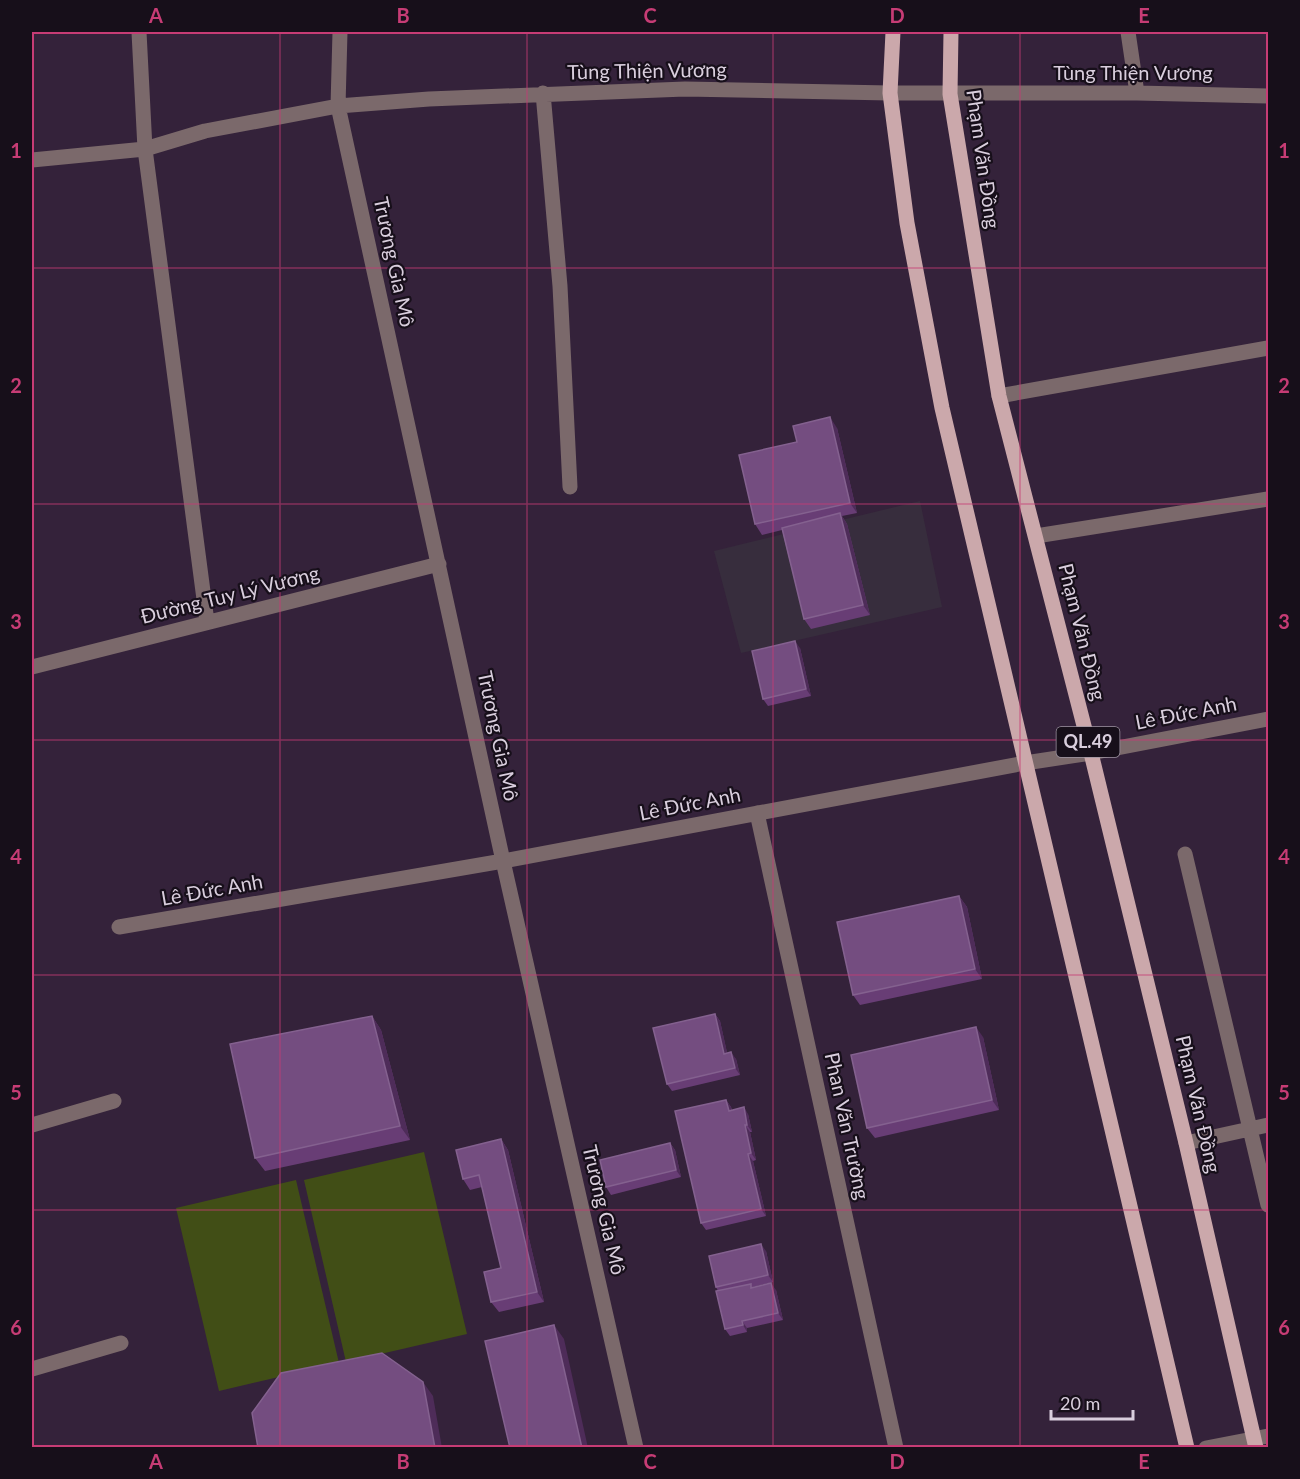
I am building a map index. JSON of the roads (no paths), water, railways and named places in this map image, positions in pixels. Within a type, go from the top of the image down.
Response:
[{"type":"main road","points":[[893,32],[890,93],[907,223],[942,408],[1187,1448]]},
{"type":"main road","name":"Phạm Văn Đồng","points":[[951,32],[950,94],[999,396],[1091,753],[1259,1440]]},
{"type":"street","points":[[139,32],[145,148],[207,622]]},
{"type":"street","name":"Trương Gia Mô","points":[[340,32],[338,106],[503,861],[636,1448]]},
{"type":"street","points":[[1128,32],[1137,93]]},
{"type":"street","name":"Tùng Thiện Vương","points":[[32,160],[145,148],[205,131],[338,106],[543,93],[686,89],[950,94],[1137,93],[1269,96]]},
{"type":"street","points":[[543,93],[560,286],[570,487]]},
{"type":"street","points":[[999,396],[1269,348]]},
{"type":"street","points":[[1036,536],[1269,499]]},
{"type":"street","name":"Đường Tuy Lý Vương","points":[[32,667],[439,564]]},
{"type":"street","name":"Lê Đức Anh","points":[[119,927],[503,861],[1269,719]]},
{"type":"street","name":"Phan Văn Trường","points":[[757,813],[896,1448]]},
{"type":"street","points":[[1185,854],[1269,1205]]},
{"type":"street","points":[[32,1125],[114,1101]]},
{"type":"street","points":[[1186,1143],[1269,1125]]},
{"type":"street","points":[[32,1369],[121,1343]]},
{"type":"street","points":[[1206,1448],[1259,1440]]}]
